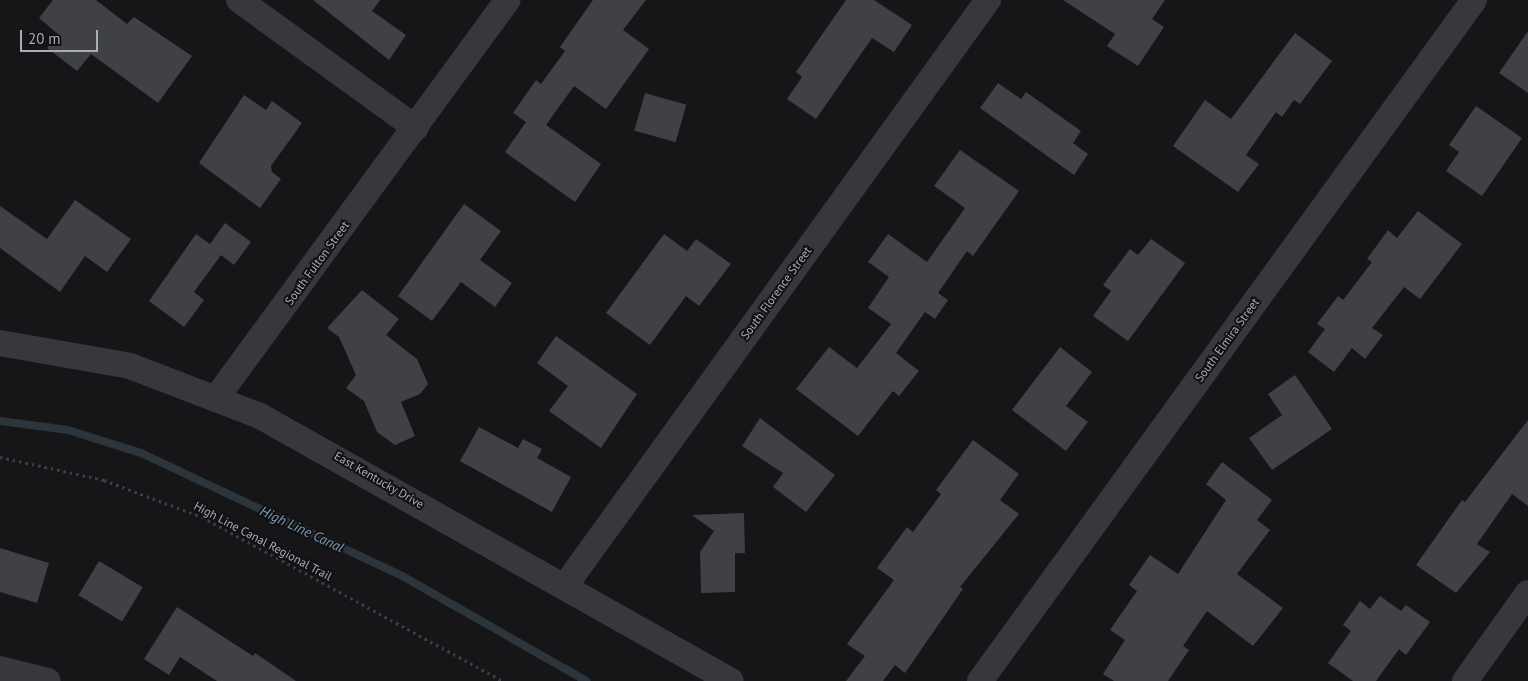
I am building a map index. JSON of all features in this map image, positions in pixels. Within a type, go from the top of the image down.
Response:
[{"type":"street","points":[[239,0],[416,128]]},
{"type":"street","name":"South Fulton Street","points":[[217,398],[508,0]]},
{"type":"street","name":"South Florence Street","points":[[565,586],[988,0]]},
{"type":"street","name":"South Elmira Street","points":[[980,681],[1474,0]]},
{"type":"street","name":"East Kentucky Drive","points":[[0,344],[130,366],[217,398],[311,442],[732,681]]},
{"type":"street","points":[[1465,681],[1528,593]]},
{"type":"street","points":[[0,669],[48,681]]},
{"type":"path","name":"High Line Canal Regional Trail","points":[[0,457],[104,480],[202,517],[502,681]]},
{"type":"building","points":[[53,0],[96,0],[127,24],[134,17],[192,56],[158,103],[91,54],[77,71],[47,48],[58,34],[39,18]]},
{"type":"building","points":[[313,0],[380,0],[372,11],[406,35],[389,60]]},
{"type":"building","points":[[593,0],[646,0],[623,30],[649,49],[606,109],[574,86],[546,125],[601,164],[575,202],[505,152],[526,122],[513,113],[536,80],[541,84],[565,51],[560,47]]},
{"type":"building","points":[[846,0],[874,0],[912,25],[894,52],[872,38],[816,119],[787,99],[802,77],[796,72]]},
{"type":"building","points":[[1063,0],[1165,0],[1152,19],[1164,27],[1138,66],[1107,46],[1115,34]]},
{"type":"building","points":[[1528,31],[1528,93],[1499,73]]},
{"type":"building","points":[[1295,33],[1332,61],[1300,104],[1294,100],[1282,117],[1276,112],[1246,155],[1259,164],[1238,192],[1173,146],[1205,100],[1231,119]]},
{"type":"building","points":[[998,83],[1021,99],[1026,92],[1081,131],[1073,143],[1088,154],[1074,175],[980,108]]},
{"type":"building","points":[[645,93],[686,105],[676,142],[634,130]]},
{"type":"building","points":[[244,95],[266,110],[272,101],[302,123],[271,166],[272,172],[281,179],[260,208],[199,163]]},
{"type":"building","points":[[1476,106],[1522,138],[1482,196],[1446,171],[1459,152],[1449,145]]},
{"type":"building","points":[[960,150],[1019,191],[973,256],[967,251],[938,293],[948,300],[935,319],[925,312],[896,353],[919,371],[899,396],[893,391],[858,436],[796,389],[829,347],[857,368],[891,324],[868,308],[889,277],[868,262],[888,234],[927,262],[965,208],[934,186]]},
{"type":"building","points":[[75,200],[131,239],[107,272],[85,256],[60,292],[0,248],[0,206],[47,239]]},
{"type":"building","points":[[464,204],[501,231],[480,260],[512,283],[495,307],[461,282],[432,321],[398,296]]},
{"type":"building","points":[[1418,211],[1462,244],[1420,299],[1404,287],[1372,328],[1383,335],[1365,359],[1352,348],[1334,372],[1308,352],[1325,329],[1317,324],[1338,296],[1343,300],[1372,262],[1367,259],[1388,230],[1397,238]]},
{"type":"building","points":[[225,223],[251,242],[234,265],[221,255],[194,292],[204,300],[184,327],[149,301],[196,234],[210,244]]},
{"type":"building","points":[[664,234],[687,251],[696,239],[731,264],[699,306],[686,296],[650,345],[606,313]]},
{"type":"building","points":[[1151,239],[1185,263],[1128,341],[1093,316],[1111,291],[1103,285],[1130,249],[1138,255]]},
{"type":"building","points":[[362,290],[399,319],[386,335],[417,359],[428,384],[420,394],[401,402],[415,436],[395,445],[377,432],[364,401],[346,388],[356,375],[339,337],[327,328]]},
{"type":"building","points":[[556,336],[637,394],[601,448],[549,411],[568,386],[537,363]]},
{"type":"building","points":[[1060,347],[1092,372],[1066,406],[1088,422],[1066,451],[1012,410]]},
{"type":"building","points":[[1295,375],[1332,429],[1272,470],[1249,438],[1282,415],[1268,394]]},
{"type":"building","points":[[760,418],[835,475],[806,512],[773,487],[783,473],[742,446]]},
{"type":"building","points":[[1528,420],[1528,506],[1512,494],[1477,544],[1490,552],[1456,593],[1416,565],[1462,500],[1465,502]]},
{"type":"building","points":[[479,427],[518,448],[523,439],[542,449],[537,458],[571,477],[552,512],[460,461]]},
{"type":"building","points":[[973,440],[1019,474],[1000,500],[1019,514],[960,587],[963,589],[905,673],[895,665],[883,681],[846,681],[865,656],[847,644],[894,580],[877,568],[907,527],[913,532],[941,494],[936,490]]},
{"type":"building","points":[[1222,462],[1272,500],[1257,520],[1270,530],[1237,574],[1283,608],[1253,646],[1207,611],[1183,646],[1189,650],[1168,681],[1114,681],[1103,674],[1125,640],[1110,630],[1137,591],[1129,585],[1150,555],[1178,574],[1226,500],[1206,484]]},
{"type":"building","points":[[744,513],[745,553],[735,553],[735,592],[701,593],[700,552],[714,531],[692,515]]},
{"type":"building","points":[[0,548],[49,563],[37,603],[0,592]]},
{"type":"building","points":[[99,561],[143,587],[122,622],[78,595]]},
{"type":"building","points":[[1380,596],[1401,611],[1406,605],[1430,622],[1406,655],[1399,649],[1376,681],[1353,681],[1328,663],[1351,631],[1343,625],[1360,601],[1370,609]]},
{"type":"building","points":[[177,607],[253,656],[255,653],[296,681],[217,681],[180,657],[169,675],[144,659]]},
{"type":"waterway","name":"High Line Canal","points":[[0,421],[68,430],[141,453],[404,577],[586,681]]}]
